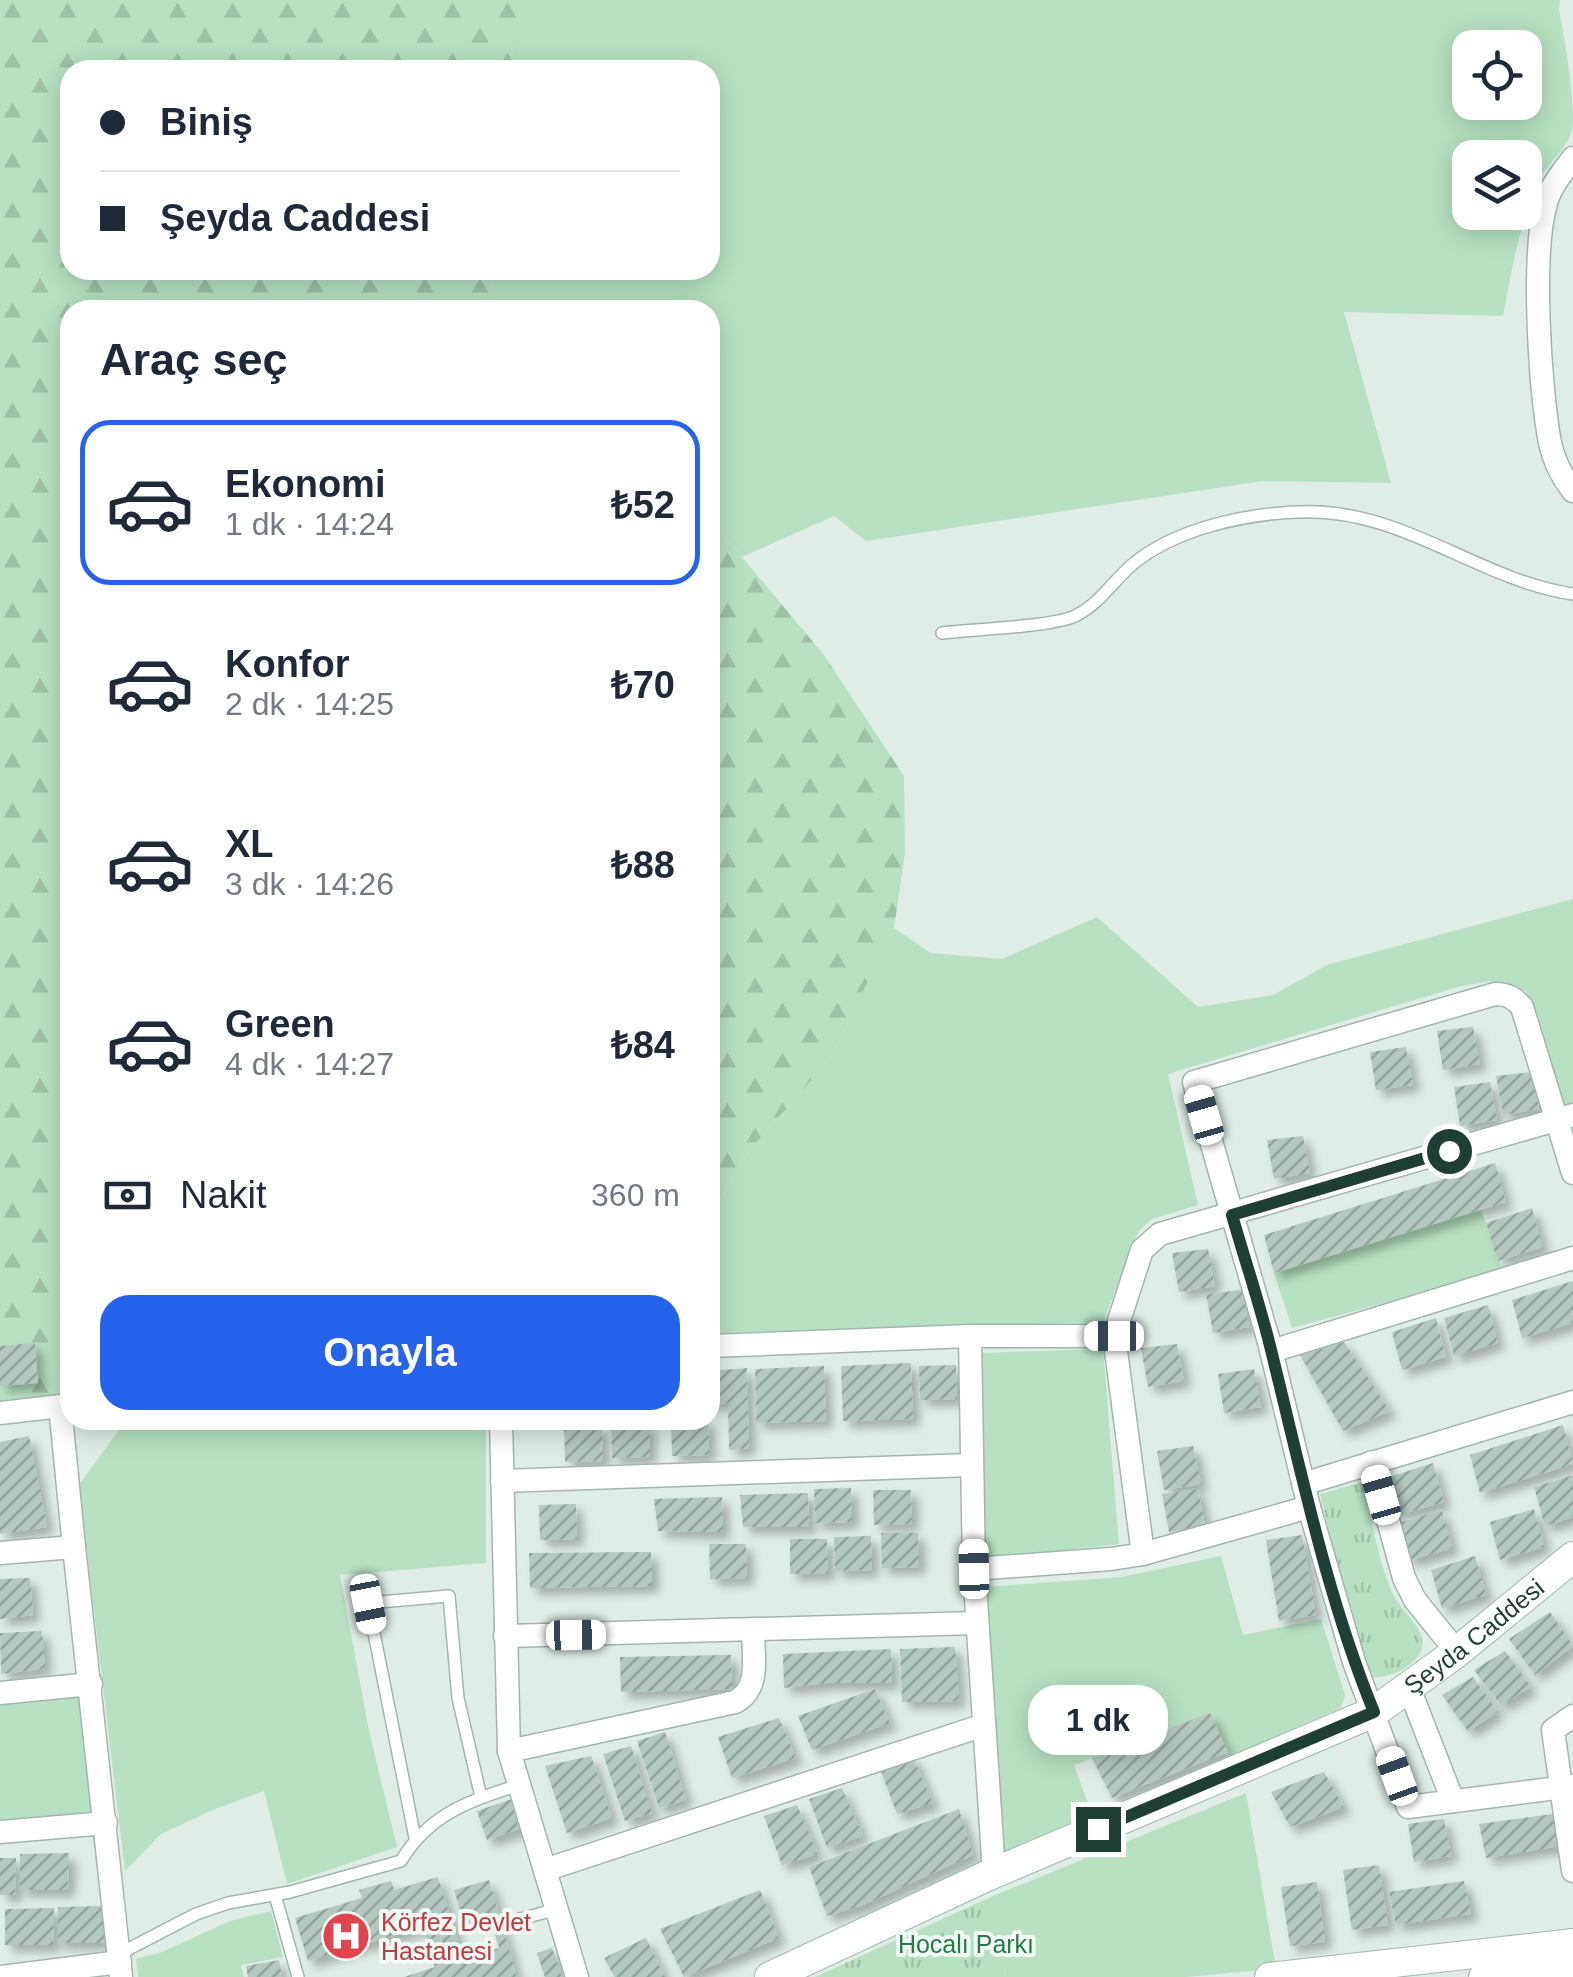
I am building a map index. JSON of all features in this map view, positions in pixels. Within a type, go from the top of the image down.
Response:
[{"type":"main road","name":"Şeyda Caddesi","points":[[770,1977],[994,1872],[1374,1712],[1410,1688],[1573,1557]]},
{"type":"street","points":[[1573,158],[1548,197],[1543,218],[1540,335],[1550,445],[1560,473],[1573,491]]},
{"type":"street","points":[[1567,1787],[1408,1807],[1354,1662],[1306,1496],[1272,1351],[1194,1082],[1503,994],[1522,1008],[1566,1117],[1573,1173]]},
{"type":"street","points":[[1143,1554],[1114,1336],[1142,1250],[1149,1241],[1160,1234],[1566,1117]]},
{"type":"street","points":[[1272,1351],[1573,1258]]},
{"type":"street","points":[[720,1346],[970,1336],[1114,1336]]},
{"type":"street","points":[[970,1336],[974,1569],[994,1872]]},
{"type":"street","points":[[974,1569],[1143,1554],[1306,1496],[1372,1462],[1573,1402]]},
{"type":"street","points":[[0,1412],[60,1406]]},
{"type":"street","points":[[0,1977],[120,1964],[74,1548],[67,1430]]},
{"type":"street","points":[[501,1430],[508,1751],[577,1977]]},
{"type":"street","points":[[1372,1462],[1404,1578],[1414,1600],[1456,1652]]},
{"type":"street","points":[[502,1481],[972,1466]]},
{"type":"street","points":[[0,1553],[74,1548]]},
{"type":"street","points":[[505,1636],[978,1623]]},
{"type":"street","points":[[508,1751],[735,1702],[751,1689],[752,1631]]},
{"type":"street","points":[[0,1692],[91,1684]]},
{"type":"street","points":[[1410,1688],[1453,1802]]},
{"type":"street","points":[[1573,1716],[1553,1730],[1567,1787],[1573,1871]]},
{"type":"street","points":[[545,1870],[984,1726]]},
{"type":"street","points":[[0,1832],[106,1823]]},
{"type":"street","points":[[1481,1969],[1573,1943]]},
{"type":"street","points":[[1269,1977],[1573,1967]]},
{"type":"lane","points":[[942,633],[1065,621],[1091,606],[1149,551],[1242,518],[1298,512],[1341,514],[1389,525],[1538,587],[1573,594]]},
{"type":"lane","points":[[414,1838],[368,1604],[448,1596],[458,1698],[481,1797]]},
{"type":"lane","points":[[120,1964],[196,1914],[400,1860],[414,1838],[430,1824],[481,1797],[519,1785]]},
{"type":"lane","points":[[275,1894],[298,1977]]},
{"type":"lane","points":[[513,1921],[557,1909]]},
{"type":"green space","points":[[0,0],[522,0],[511,60],[60,60],[60,280],[491,280],[496,300],[60,300],[60,1396],[0,1404]]},
{"type":"green space","points":[[522,0],[1560,0],[1573,124],[1568,141],[1542,175],[1542,140],[1452,140],[1452,230],[1522,230],[1503,316],[1344,312],[1391,483],[1263,481],[866,541],[834,516],[742,557],[720,531],[720,300],[496,300],[491,280],[720,280],[720,60],[511,60]]},
{"type":"green space","points":[[720,531],[824,655],[904,776],[905,853],[894,928],[830,1059],[749,1151],[720,1200]]},
{"type":"green space","points":[[1573,899],[1573,1109],[1565,1112],[1526,991],[1492,981],[1461,986],[1168,1074],[1198,1205],[1152,1219],[1138,1232],[1103,1322],[720,1333],[720,1200],[749,1151],[830,1059],[894,928],[931,953],[1002,959],[1097,917],[1198,1007],[1273,995],[1327,965]]},
{"type":"green space","points":[[1481,1209],[1502,1271],[1292,1328],[1274,1273]]},
{"type":"green space","points":[[1103,1349],[1119,1544],[985,1559],[981,1353]]},
{"type":"green space","points":[[119,1430],[486,1430],[486,1563],[340,1575],[369,1731],[397,1847],[287,1884],[264,1791],[161,1834],[125,1871],[79,1485]]},
{"type":"green space","points":[[1363,1482],[1386,1575],[1422,1641],[1419,1654],[1408,1666],[1379,1677],[1372,1677],[1362,1664],[1320,1494]]},
{"type":"green space","points":[[1221,1556],[1243,1635],[1321,1619],[1345,1695],[1341,1708],[1230,1757],[1209,1714],[1074,1765],[1093,1817],[1001,1857],[985,1587],[1122,1577]]},
{"type":"green space","points":[[91,1684],[106,1823],[0,1832],[0,1693]]},
{"type":"green space","points":[[1246,1793],[1276,1969],[1186,1977],[1006,1977],[993,1896]]},
{"type":"green space","name":"Hocalı Parkı","points":[[993,1896],[1006,1977],[815,1977]]},
{"type":"green space","points":[[271,1911],[283,1957],[241,1965],[244,1977],[138,1977],[136,1959],[162,1952],[230,1921]]},
{"type":"building","points":[[1473,1027],[1480,1064],[1443,1070],[1437,1031]]},
{"type":"building","points":[[1406,1047],[1413,1085],[1376,1090],[1370,1052]]},
{"type":"building","points":[[1532,1072],[1539,1109],[1503,1115],[1496,1076]]},
{"type":"building","points":[[1490,1082],[1497,1120],[1460,1126],[1454,1087]]},
{"type":"building","points":[[1303,1136],[1310,1173],[1274,1179],[1267,1140]]},
{"type":"building","points":[[1495,1163],[1506,1202],[1274,1273],[1264,1235]]},
{"type":"building","points":[[1532,1208],[1543,1247],[1498,1261],[1486,1223]]},
{"type":"building","points":[[1208,1249],[1215,1286],[1179,1292],[1172,1253]]},
{"type":"building","points":[[1573,1281],[1573,1323],[1522,1338],[1512,1300]]},
{"type":"building","points":[[1242,1290],[1249,1327],[1213,1333],[1206,1294]]},
{"type":"building","points":[[1488,1305],[1498,1343],[1454,1356],[1444,1318]]},
{"type":"building","points":[[1436,1318],[1446,1357],[1402,1370],[1392,1332]]},
{"type":"building","points":[[1344,1342],[1390,1411],[1343,1431],[1300,1355]]},
{"type":"building","points":[[35,1343],[38,1383],[0,1386],[0,1346]]},
{"type":"building","points":[[1177,1344],[1184,1381],[1148,1387],[1141,1348]]},
{"type":"building","points":[[911,1363],[913,1419],[843,1421],[841,1366]]},
{"type":"building","points":[[956,1365],[957,1399],[920,1400],[919,1366]]},
{"type":"building","points":[[824,1366],[826,1421],[756,1423],[755,1369]]},
{"type":"building","points":[[747,1368],[749,1448],[729,1450],[728,1403],[720,1404],[720,1370]]},
{"type":"building","points":[[1254,1369],[1261,1407],[1224,1413],[1218,1374]]},
{"type":"building","points":[[1563,1425],[1573,1464],[1480,1493],[1470,1455]]},
{"type":"building","points":[[564,1430],[602,1430],[603,1461],[565,1462]]},
{"type":"building","points":[[611,1430],[649,1430],[650,1457],[612,1458]]},
{"type":"building","points":[[671,1430],[708,1430],[709,1455],[672,1456]]},
{"type":"building","points":[[29,1436],[47,1527],[0,1534],[0,1442]]},
{"type":"building","points":[[1193,1446],[1201,1484],[1164,1490],[1157,1451]]},
{"type":"building","points":[[1433,1463],[1444,1502],[1399,1515],[1389,1477]]},
{"type":"building","points":[[1573,1475],[1573,1517],[1545,1526],[1534,1487]]},
{"type":"building","points":[[851,1488],[852,1522],[815,1523],[814,1489]]},
{"type":"building","points":[[1198,1489],[1205,1526],[1169,1532],[1162,1494]]},
{"type":"building","points":[[873,1490],[911,1490],[912,1524],[874,1525]]},
{"type":"building","points":[[808,1493],[809,1527],[743,1527],[740,1495]]},
{"type":"building","points":[[722,1497],[723,1532],[658,1531],[654,1499]]},
{"type":"building","points":[[576,1504],[577,1539],[540,1540],[539,1505]]},
{"type":"building","points":[[1534,1509],[1544,1547],[1500,1560],[1490,1522]]},
{"type":"building","points":[[1442,1510],[1452,1548],[1408,1561],[1398,1523]]},
{"type":"building","points":[[881,1533],[918,1533],[919,1567],[882,1568]]},
{"type":"building","points":[[1302,1535],[1316,1615],[1279,1621],[1266,1540]]},
{"type":"building","points":[[871,1536],[872,1570],[835,1571],[834,1537]]},
{"type":"building","points":[[790,1539],[827,1539],[828,1573],[790,1574]]},
{"type":"building","points":[[709,1544],[746,1544],[747,1578],[710,1579]]},
{"type":"building","points":[[651,1552],[652,1586],[530,1588],[529,1553]]},
{"type":"building","points":[[1475,1556],[1486,1595],[1442,1608],[1431,1570]]},
{"type":"building","points":[[30,1578],[33,1615],[0,1619],[0,1579]]},
{"type":"building","points":[[1550,1612],[1573,1646],[1535,1675],[1509,1639]]},
{"type":"building","points":[[42,1631],[45,1669],[1,1674],[0,1633]]},
{"type":"building","points":[[955,1647],[959,1701],[902,1702],[900,1649]]},
{"type":"building","points":[[891,1649],[892,1683],[827,1683],[784,1688],[783,1654]]},
{"type":"building","points":[[1505,1651],[1531,1687],[1501,1705],[1474,1670]]},
{"type":"building","points":[[731,1655],[732,1689],[621,1692],[620,1657]]},
{"type":"building","points":[[1473,1677],[1498,1712],[1468,1731],[1442,1695]]},
{"type":"building","points":[[875,1689],[890,1723],[812,1750],[798,1716]]},
{"type":"building","points":[[1210,1713],[1228,1752],[1112,1798],[1092,1758]]},
{"type":"building","points":[[779,1718],[796,1758],[732,1778],[718,1737]]},
{"type":"building","points":[[665,1732],[686,1800],[659,1808],[637,1741]]},
{"type":"building","points":[[631,1746],[652,1813],[625,1821],[603,1754]]},
{"type":"building","points":[[912,1755],[933,1803],[897,1814],[879,1766]]},
{"type":"building","points":[[591,1756],[612,1818],[567,1833],[545,1766]]},
{"type":"building","points":[[1324,1772],[1344,1807],[1290,1827],[1271,1792]]},
{"type":"building","points":[[842,1788],[863,1836],[827,1848],[809,1799]]},
{"type":"building","points":[[512,1799],[522,1828],[487,1840],[477,1811]]},
{"type":"building","points":[[797,1805],[818,1854],[782,1865],[764,1816]]},
{"type":"building","points":[[959,1809],[973,1855],[863,1905],[827,1916],[809,1867]]},
{"type":"building","points":[[1553,1814],[1561,1846],[1486,1858],[1479,1824]]},
{"type":"building","points":[[1444,1819],[1451,1856],[1414,1862],[1408,1824]]},
{"type":"building","points":[[69,1853],[68,1890],[20,1890],[20,1854]]},
{"type":"building","points":[[0,1858],[16,1858],[15,1895],[0,1895]]},
{"type":"building","points":[[1379,1865],[1388,1925],[1352,1930],[1343,1870]]},
{"type":"building","name":"Körfez Devlet Hastanesi","points":[[438,1877],[463,1959],[499,1948],[489,1913],[463,1921],[454,1890],[489,1880],[517,1977],[404,1977],[435,1967],[423,1927],[308,1961],[295,1918],[362,1898],[359,1890],[391,1881],[394,1890]]},
{"type":"building","points":[[1464,1881],[1471,1914],[1396,1925],[1389,1892]]},
{"type":"building","points":[[1317,1882],[1325,1942],[1290,1946],[1281,1887]]},
{"type":"building","points":[[760,1890],[779,1938],[684,1977],[660,1929]]},
{"type":"building","points":[[107,1906],[106,1943],[58,1943],[58,1907]]},
{"type":"building","points":[[54,1908],[53,1945],[5,1945],[5,1909]]},
{"type":"building","points":[[646,1938],[665,1977],[615,1977],[604,1958]]},
{"type":"building","points":[[552,1948],[562,1977],[545,1977],[537,1953]]},
{"type":"building","points":[[279,1960],[282,1977],[248,1977],[246,1966]]},
{"type":"place","name":"Körfez Devlet Hastanesi","points":[[346,1936]]},
{"type":"route","points":[[1098,1829],[1374,1712],[1354,1662],[1309,1507],[1272,1351],[1232,1215],[1449,1151]]}]
